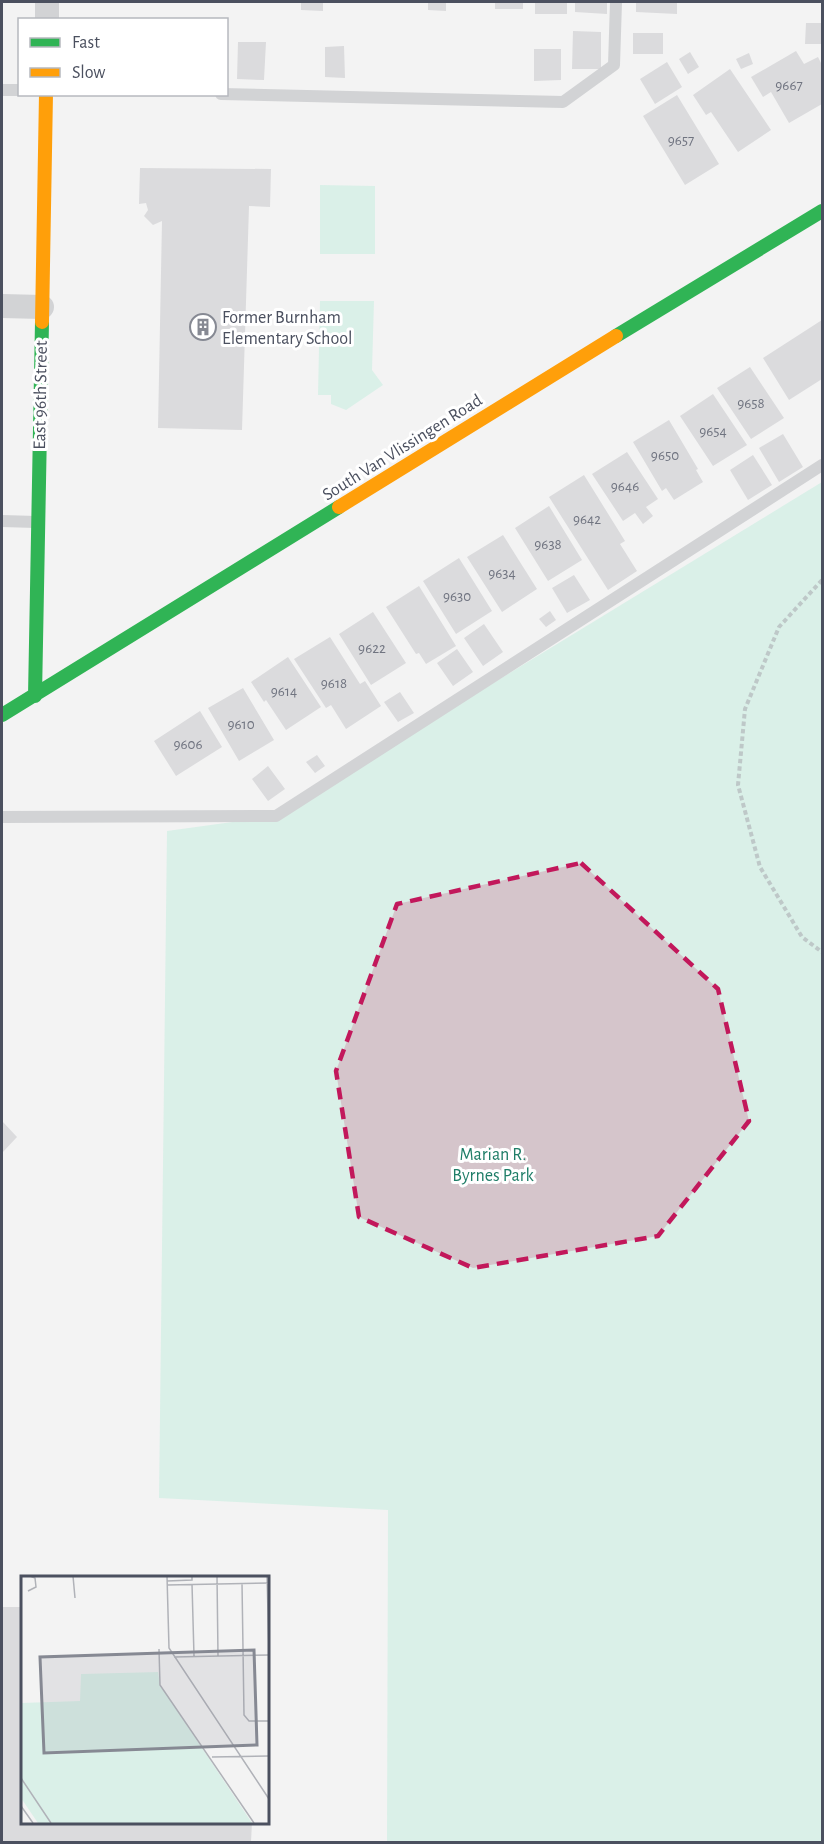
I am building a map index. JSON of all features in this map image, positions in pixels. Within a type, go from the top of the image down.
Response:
[{"type":"street","points":[[47,2],[47,18]]},
{"type":"street","name":"East 96th Street","points":[[35,696],[46,96]]},
{"type":"street","name":"South Van Vlissingen Road","points":[[2,715],[822,211]]},
{"type":"street","points":[[2,306],[42,307]]},
{"type":"lane","points":[[228,94],[563,102],[614,65],[616,2]]},
{"type":"lane","points":[[2,90],[18,90]]},
{"type":"lane","points":[[2,818],[276,816],[822,465]]},
{"type":"lane","points":[[2,521],[38,522]]},
{"type":"path","points":[[822,580],[779,627],[745,709],[738,785],[760,867],[802,937],[822,952]]},
{"type":"highlighted area","points":[[581,863],[718,989],[749,1121],[658,1236],[473,1268],[359,1217],[336,1071],[397,904]]},
{"type":"green space","points":[[320,185],[375,186],[375,254],[320,254]]},
{"type":"green space","points":[[320,301],[374,301],[372,370],[383,385],[346,410],[331,404],[331,395],[318,395]]},
{"type":"green space","name":"Marian R. Byrnes Park","points":[[822,482],[822,1842],[387,1842],[388,1510],[159,1498],[167,831],[276,816]]},
{"type":"building","points":[[301,2],[323,2],[323,11],[301,10]]},
{"type":"building","points":[[428,2],[446,2],[446,11],[428,10]]},
{"type":"building","points":[[495,2],[523,2],[523,9],[495,9]]},
{"type":"building","points":[[535,2],[567,2],[567,14],[535,14]]},
{"type":"building","points":[[575,2],[607,2],[607,14],[575,12]]},
{"type":"building","points":[[636,2],[677,2],[677,14],[636,12]]},
{"type":"building","points":[[806,23],[822,23],[822,44],[805,44]]},
{"type":"building","points":[[573,31],[601,32],[601,69],[572,69]]},
{"type":"building","points":[[633,33],[663,33],[663,54],[633,54]]},
{"type":"building","points":[[238,42],[266,42],[264,80],[237,79]]},
{"type":"building","points":[[344,46],[345,78],[325,77],[325,47]]},
{"type":"building","points":[[534,49],[561,49],[561,80],[534,81]]},
{"type":"building","points":[[796,51],[804,64],[818,57],[822,65],[822,104],[789,123],[771,92],[763,97],[751,77]]},
{"type":"building","points":[[690,52],[699,67],[688,74],[679,59]]},
{"type":"building","points":[[749,53],[753,64],[741,69],[736,59]]},
{"type":"building","points":[[667,62],[682,87],[655,104],[640,79]]},
{"type":"building","points":[[730,69],[771,130],[738,152],[711,112],[706,115],[693,95]]},
{"type":"building","points":[[677,95],[719,164],[685,185],[643,116]]},
{"type":"building","name":"Former Burnham Elementary School","points":[[140,168],[271,169],[270,207],[249,206],[242,430],[158,428],[162,221],[153,225],[144,216],[148,210],[146,203],[139,204]]},
{"type":"building","points":[[822,320],[822,379],[789,400],[763,358]]},
{"type":"building","points":[[750,367],[784,418],[751,439],[717,388]]},
{"type":"building","points":[[713,394],[747,445],[713,466],[680,416]]},
{"type":"building","points":[[669,420],[698,469],[696,470],[703,482],[674,500],[666,488],[662,491],[633,442]]},
{"type":"building","points":[[783,434],[803,467],[779,482],[759,448]]},
{"type":"building","points":[[627,452],[658,499],[646,507],[653,516],[643,524],[635,513],[623,521],[592,474]]},
{"type":"building","points":[[753,455],[772,485],[748,500],[730,470]]},
{"type":"building","points":[[584,475],[625,541],[620,544],[637,571],[608,590],[549,497]]},
{"type":"building","points":[[549,506],[582,560],[548,581],[515,528]]},
{"type":"building","points":[[503,535],[537,589],[502,612],[467,557]]},
{"type":"building","points":[[459,558],[492,611],[456,634],[423,581]]},
{"type":"building","points":[[574,575],[590,600],[567,613],[552,588]]},
{"type":"building","points":[[419,586],[456,646],[426,664],[419,653],[416,654],[386,607]]},
{"type":"building","points":[[550,611],[556,620],[546,627],[539,619]]},
{"type":"building","points":[[373,612],[406,663],[371,685],[339,634]]},
{"type":"building","points":[[484,624],[503,652],[483,666],[464,638]]},
{"type":"building","points":[[330,637],[360,684],[365,681],[381,706],[346,729],[331,705],[326,708],[294,659]]},
{"type":"building","points":[[457,649],[473,672],[453,686],[437,663]]},
{"type":"building","points":[[288,657],[321,707],[286,730],[251,682]]},
{"type":"building","points":[[243,688],[274,740],[239,761],[208,708]]},
{"type":"building","points":[[400,692],[414,713],[398,722],[384,702]]},
{"type":"building","points":[[200,711],[222,747],[176,776],[154,741]]},
{"type":"building","points":[[317,755],[325,766],[315,773],[306,762]]},
{"type":"building","points":[[268,766],[285,789],[268,801],[252,779]]},
{"type":"building","points":[[2,1121],[17,1137],[2,1153]]},
{"type":"building","points":[[2,1607],[21,1607],[21,1823],[252,1823],[251,1842],[2,1842]]},
{"type":"traffic: fast","points":[[616,336],[822,211]]},
{"type":"traffic: fast","points":[[35,696],[42,322]]},
{"type":"traffic: fast","points":[[2,715],[339,507]]},
{"type":"traffic: slow","points":[[42,322],[46,96]]},
{"type":"traffic: slow","points":[[339,507],[616,336]]},
{"type":"place","name":"Former Burnham Elementary School","points":[[203,327]]}]
